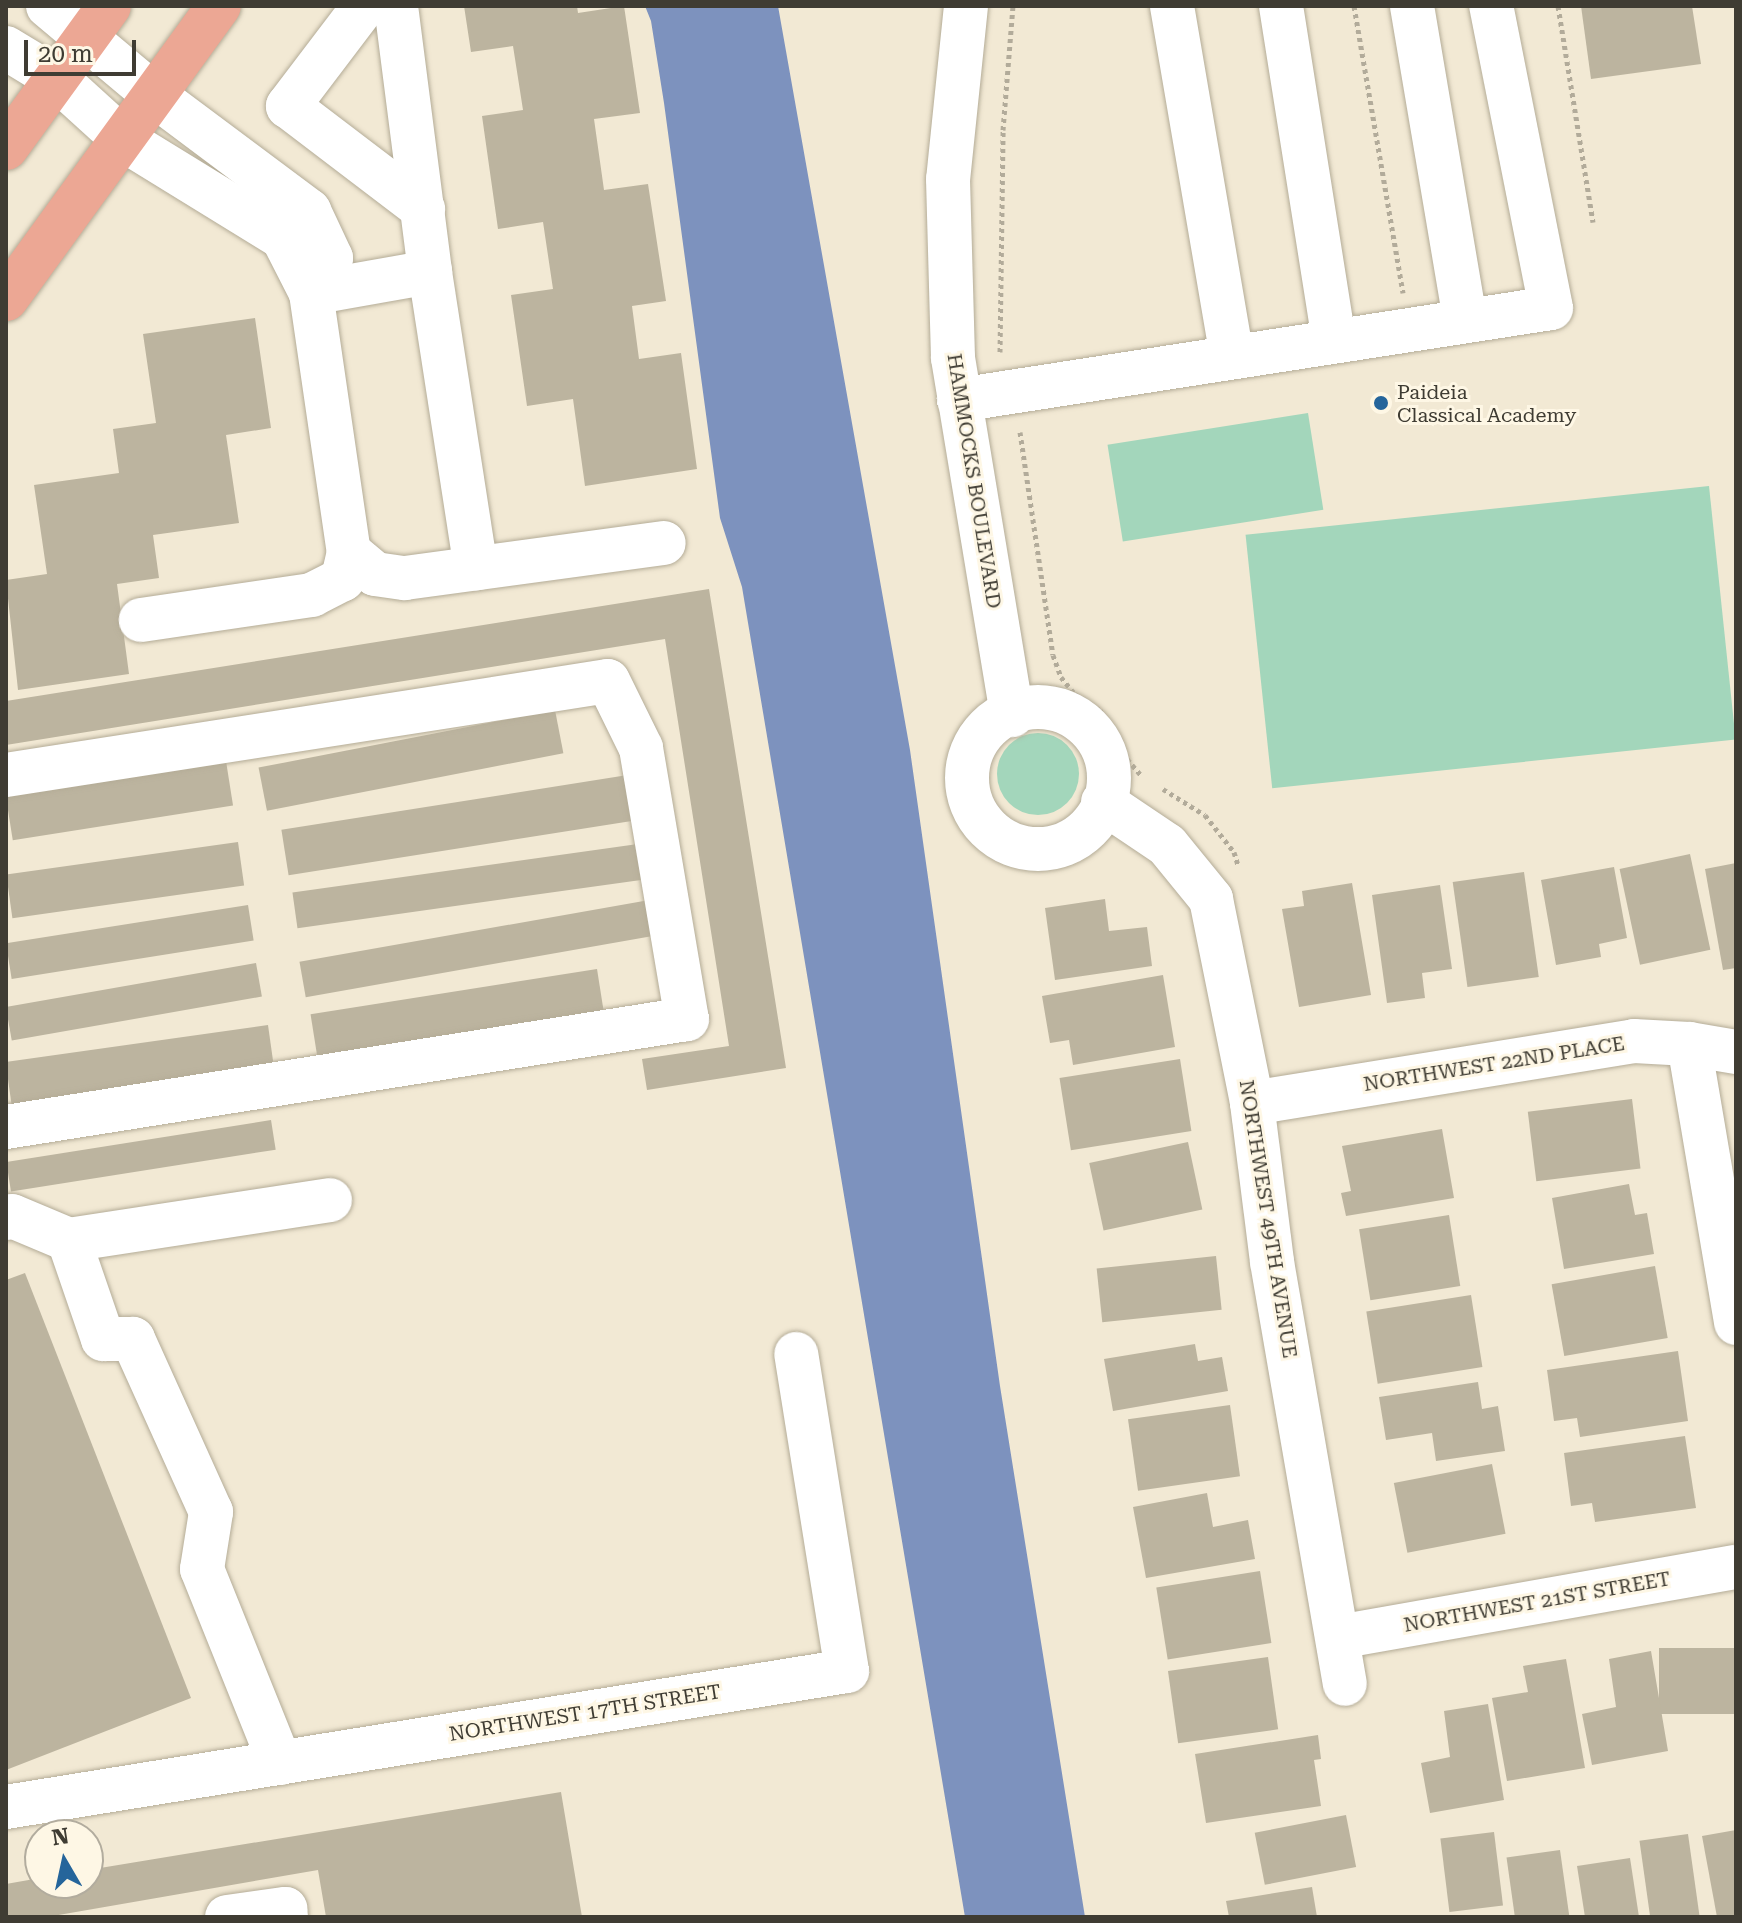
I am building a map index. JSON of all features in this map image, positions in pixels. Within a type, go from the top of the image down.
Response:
[{"type":"main road","points":[[6,299],[219,6]]},
{"type":"main road","points":[[6,148],[97,22]]},
{"type":"street","points":[[48,6],[97,22],[154,95],[309,211],[331,258],[311,293]]},
{"type":"street","points":[[364,6],[288,106],[423,209]]},
{"type":"street","points":[[396,6],[430,272],[476,568]]},
{"type":"street","name":"HAMMOCKS BOULEVARD","points":[[966,6],[948,179],[953,358],[1012,715]]},
{"type":"street","points":[[1172,6],[1232,357]]},
{"type":"street","points":[[1281,6],[1334,341]]},
{"type":"street","points":[[1412,6],[1465,320]]},
{"type":"street","points":[[959,400],[1551,308],[1491,6]]},
{"type":"street","points":[[6,48],[57,79],[124,140],[283,238],[311,293],[349,552],[343,579],[312,595],[141,620]]},
{"type":"street","points":[[311,293],[430,272]]},
{"type":"street","points":[[349,552],[375,574],[405,578],[664,543]]},
{"type":"street","points":[[6,775],[608,681],[641,748],[687,1019],[6,1127]]},
{"type":"street","points":[[1029,707],[1055,709],[1075,717],[1093,732],[1105,750],[1110,772],[1109,794],[1103,802],[1084,833],[1063,846],[1039,850],[1014,846],[993,834],[976,816],[968,793],[967,768],[974,745],[990,725],[1029,707]]},
{"type":"street","name":"NORTHWEST 49TH AVENUE","points":[[1103,802],[1167,845],[1211,899],[1252,1103],[1272,1262],[1345,1684]]},
{"type":"street","name":"NORTHWEST 22ND PLACE","points":[[1252,1103],[1634,1041],[1689,1044],[1736,1052]]},
{"type":"street","points":[[1689,1044],[1736,1323]]},
{"type":"street","points":[[6,1218],[12,1216],[69,1240],[330,1200]]},
{"type":"street","points":[[69,1240],[103,1339],[133,1339],[211,1512],[202,1569],[280,1763]]},
{"type":"street","name":"NORTHWEST 17TH STREET","points":[[6,1807],[847,1671],[796,1354]]},
{"type":"street","name":"NORTHWEST 21ST STREET","points":[[1338,1637],[1736,1567]]},
{"type":"street","points":[[227,1917],[285,1909],[286,1917]]},
{"type":"path","points":[[1013,6],[1003,130],[999,347],[1007,393],[1021,434],[1053,655],[1061,677],[1075,694],[1100,710],[1138,773],[1205,815],[1234,852],[1243,877]]},
{"type":"path","points":[[1354,6],[1409,329]]},
{"type":"path","points":[[1558,6],[1593,222]]},
{"type":"green space","points":[[1308,413],[1323,510],[1123,542],[1107,445]]},
{"type":"green space","points":[[1709,486],[1736,740],[1272,788],[1246,535]]},
{"type":"green space","points":[[1030,733],[1046,733],[1061,740],[1072,751],[1079,774],[1076,790],[1067,803],[1046,815],[1030,815],[1015,808],[1004,797],[997,782],[997,766],[1004,751],[1015,740]]},
{"type":"water","points":[[645,6],[778,6],[910,750],[1000,1386],[1085,1917],[965,1917],[742,587],[720,518],[664,103],[651,21]]},
{"type":"building","points":[[464,6],[577,6],[578,13],[624,6],[640,113],[594,119],[604,190],[648,184],[666,301],[632,306],[639,359],[681,353],[697,469],[585,486],[573,399],[527,406],[511,295],[553,289],[543,222],[498,229],[482,116],[523,110],[513,46],[471,52]]},
{"type":"building","points":[[1581,6],[1692,6],[1701,64],[1591,79]]},
{"type":"building","points":[[255,318],[271,428],[226,435],[239,523],[153,535],[159,578],[117,584],[129,674],[18,690],[6,580],[47,574],[34,485],[119,473],[113,429],[156,423],[143,334]]},
{"type":"building","points":[[709,589],[786,1068],[647,1090],[642,1059],[729,1046],[665,639],[6,745],[6,701]]},
{"type":"building","points":[[555,710],[563,753],[267,811],[259,768]]},
{"type":"building","points":[[226,761],[233,805],[13,840],[6,796]]},
{"type":"building","points":[[634,774],[641,819],[289,875],[281,830]]},
{"type":"building","points":[[238,842],[244,886],[12,918],[6,875]]},
{"type":"building","points":[[645,843],[650,879],[297,928],[292,893]]},
{"type":"building","points":[[1690,854],[1710,950],[1640,965],[1620,869]]},
{"type":"building","points":[[1736,863],[1736,968],[1723,970],[1705,869]]},
{"type":"building","points":[[1614,867],[1627,938],[1599,944],[1601,957],[1556,965],[1541,880]]},
{"type":"building","points":[[1524,872],[1539,977],[1467,987],[1453,882]]},
{"type":"building","points":[[1352,883],[1371,995],[1299,1007],[1282,909],[1304,906],[1302,891]]},
{"type":"building","points":[[1440,885],[1452,969],[1422,973],[1425,998],[1387,1003],[1372,895]]},
{"type":"building","points":[[655,899],[661,934],[306,997],[299,962]]},
{"type":"building","points":[[1105,899],[1109,931],[1147,927],[1152,966],[1055,980],[1045,908]]},
{"type":"building","points":[[248,905],[254,941],[12,979],[6,943]]},
{"type":"building","points":[[256,963],[262,996],[12,1041],[6,1007]]},
{"type":"building","points":[[597,969],[604,1013],[318,1059],[311,1014]]},
{"type":"building","points":[[1163,975],[1175,1047],[1073,1065],[1069,1040],[1050,1043],[1042,996]]},
{"type":"building","points":[[268,1025],[274,1069],[12,1105],[6,1062]]},
{"type":"building","points":[[1180,1059],[1191,1131],[1071,1150],[1060,1078]]},
{"type":"building","points":[[1632,1099],[1641,1168],[1536,1181],[1528,1112]]},
{"type":"building","points":[[271,1120],[276,1150],[11,1192],[6,1162]]},
{"type":"building","points":[[1442,1129],[1454,1198],[1346,1216],[1341,1193],[1351,1191],[1342,1146]]},
{"type":"building","points":[[1188,1142],[1202,1209],[1104,1230],[1089,1163]]},
{"type":"building","points":[[1629,1184],[1635,1215],[1647,1213],[1654,1254],[1564,1269],[1552,1198]]},
{"type":"building","points":[[1449,1215],[1460,1286],[1370,1300],[1359,1229]]},
{"type":"building","points":[[1216,1256],[1222,1310],[1102,1322],[1097,1269]]},
{"type":"building","points":[[1655,1266],[1668,1338],[1564,1356],[1552,1284]]},
{"type":"building","points":[[25,1273],[191,1698],[6,1770],[6,1280]]},
{"type":"building","points":[[1471,1295],[1482,1367],[1378,1384],[1366,1312]]},
{"type":"building","points":[[1195,1344],[1198,1361],[1222,1357],[1228,1391],[1113,1411],[1104,1359]]},
{"type":"building","points":[[1678,1351],[1688,1421],[1580,1437],[1577,1418],[1554,1421],[1547,1370]]},
{"type":"building","points":[[1478,1382],[1482,1409],[1498,1406],[1505,1451],[1436,1461],[1432,1433],[1386,1440],[1379,1397]]},
{"type":"building","points":[[1230,1405],[1240,1476],[1138,1491],[1128,1419]]},
{"type":"building","points":[[1685,1436],[1696,1508],[1595,1522],[1592,1503],[1571,1506],[1564,1453]]},
{"type":"building","points":[[1492,1464],[1506,1534],[1407,1553],[1394,1483]]},
{"type":"building","points":[[1207,1493],[1213,1527],[1248,1520],[1255,1559],[1146,1578],[1133,1507]]},
{"type":"building","points":[[1260,1571],[1271,1643],[1168,1660],[1156,1587]]},
{"type":"building","points":[[1659,1648],[1736,1648],[1736,1714],[1659,1714]]},
{"type":"building","points":[[1651,1651],[1668,1751],[1592,1765],[1582,1714],[1616,1707],[1609,1659]]},
{"type":"building","points":[[1268,1657],[1278,1729],[1178,1743],[1168,1671]]},
{"type":"building","points":[[1566,1659],[1585,1768],[1507,1781],[1492,1698],[1528,1692],[1523,1666]]},
{"type":"building","points":[[1488,1704],[1504,1800],[1430,1813],[1421,1763],[1450,1757],[1444,1711]]},
{"type":"building","points":[[1318,1735],[1321,1759],[1314,1760],[1321,1806],[1206,1823],[1195,1754]]},
{"type":"building","points":[[561,1792],[582,1917],[326,1917],[318,1870],[47,1917],[6,1917],[6,1884],[24,1881],[24,1899],[104,1899],[104,1867]]},
{"type":"building","points":[[1346,1815],[1356,1867],[1265,1885],[1255,1833]]},
{"type":"building","points":[[1736,1830],[1736,1917],[1717,1917],[1702,1836]]},
{"type":"building","points":[[1494,1832],[1503,1905],[1449,1912],[1440,1839]]},
{"type":"building","points":[[1688,1834],[1700,1917],[1650,1917],[1639,1841]]},
{"type":"building","points":[[1560,1850],[1569,1917],[1515,1917],[1507,1858]]},
{"type":"building","points":[[1630,1858],[1639,1917],[1585,1917],[1577,1866]]},
{"type":"building","points":[[1312,1887],[1317,1917],[1229,1917],[1226,1901]]},
{"type":"place","name":"Paideia Classical Academy","points":[[1381,403]]}]
